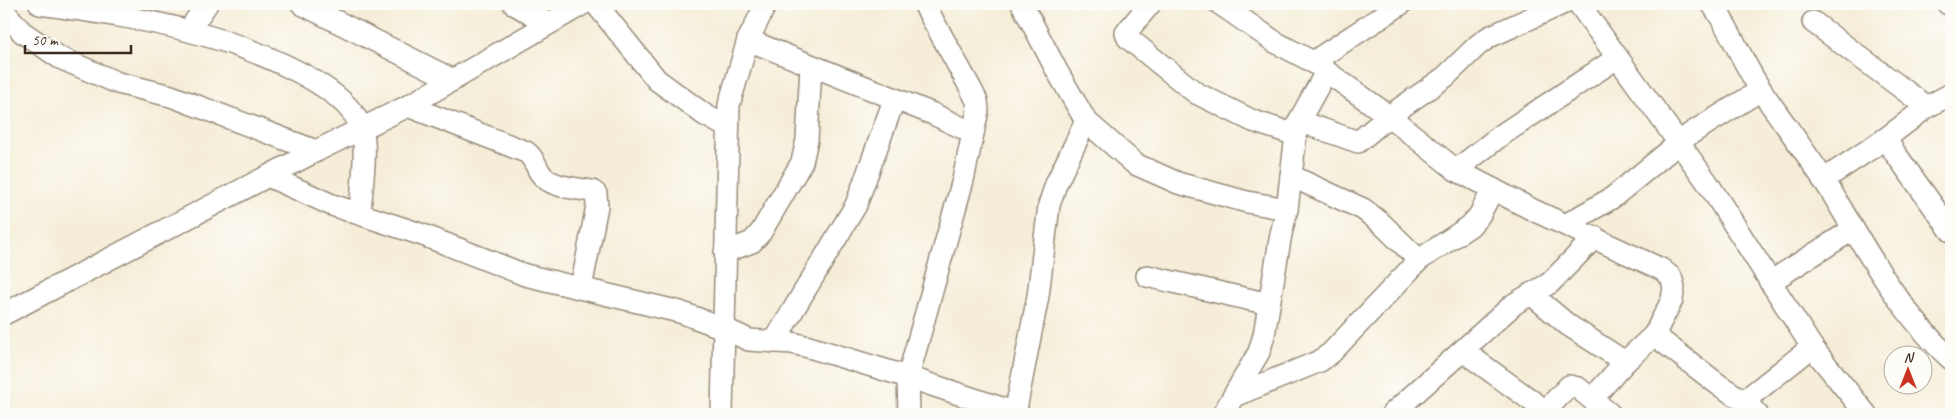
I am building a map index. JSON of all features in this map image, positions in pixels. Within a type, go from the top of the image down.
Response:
[{"type":"street","points":[[40,4],[189,30],[257,53],[334,92],[348,108],[362,130],[364,152],[360,213]]},
{"type":"street","points":[[189,30],[207,4]]},
{"type":"street","points":[[302,4],[453,80]]},
{"type":"street","points":[[514,4],[547,23]]},
{"type":"street","points":[[4,314],[316,151],[408,106],[547,23],[583,4]]},
{"type":"street","points":[[596,4],[657,80],[705,115],[727,127]]},
{"type":"street","points":[[722,414],[727,127],[729,105],[748,40],[766,4]]},
{"type":"street","points":[[909,414],[908,377],[963,180],[977,120],[977,101],[924,4]]},
{"type":"street","points":[[1022,4],[1086,121],[1135,164],[1178,183],[1246,202],[1287,209]]},
{"type":"street","points":[[1150,4],[1129,29],[1126,34],[1128,38],[1196,92],[1253,121],[1297,128],[1358,142],[1389,116],[1446,77],[1467,55],[1489,37],[1578,5],[1712,190],[1812,347],[1866,414]]},
{"type":"street","points":[[1220,4],[1248,10],[1287,49],[1319,67],[1389,116],[1456,170],[1533,210],[1567,224],[1661,269],[1671,277],[1674,287],[1672,300],[1654,335],[1625,362],[1604,410],[1578,388],[1569,386],[1549,407],[1543,409],[1535,406],[1463,350]]},
{"type":"street","points":[[1223,414],[1259,352],[1264,335],[1287,209],[1297,128],[1319,67],[1401,4]]},
{"type":"street","points":[[1712,4],[1761,90],[1823,180],[1852,230],[1896,294],[1924,330],[1951,359]]},
{"type":"street","points":[[4,11],[22,32],[60,58],[118,83],[171,96],[316,151]]},
{"type":"street","points":[[1813,22],[1927,107]]},
{"type":"street","points":[[748,40],[933,114],[973,133]]},
{"type":"street","points":[[1456,170],[1500,136],[1617,58]]},
{"type":"street","points":[[725,252],[752,242],[762,232],[802,162],[807,140],[811,66]]},
{"type":"street","points":[[1567,224],[1612,198],[1678,143],[1761,90]]},
{"type":"street","points":[[1823,180],[1885,139],[1927,107],[1951,94]]},
{"type":"street","points":[[774,342],[856,205],[894,100]]},
{"type":"street","points":[[705,115],[729,105]]},
{"type":"street","points":[[408,106],[526,152],[532,155],[539,171],[547,180],[592,191],[596,194],[597,206],[581,288]]},
{"type":"street","points":[[268,176],[305,195],[423,235],[498,266],[544,281],[680,312],[749,340],[809,347],[908,377],[1017,414],[1038,296],[1049,205],[1056,184],[1086,121]]},
{"type":"street","points":[[1885,139],[1951,231]]},
{"type":"street","points":[[1291,176],[1362,209],[1381,223],[1419,260]]},
{"type":"street","points":[[1234,396],[1320,361],[1331,353],[1419,260],[1470,226],[1480,216],[1493,189]]},
{"type":"street","points":[[1770,282],[1852,230]]},
{"type":"street","points":[[1392,414],[1514,304],[1550,283],[1595,237]]},
{"type":"street","points":[[1147,276],[1269,304]]},
{"type":"street","points":[[1531,294],[1568,325],[1625,362]]},
{"type":"street","points":[[1654,335],[1750,408],[1812,347]]}]
